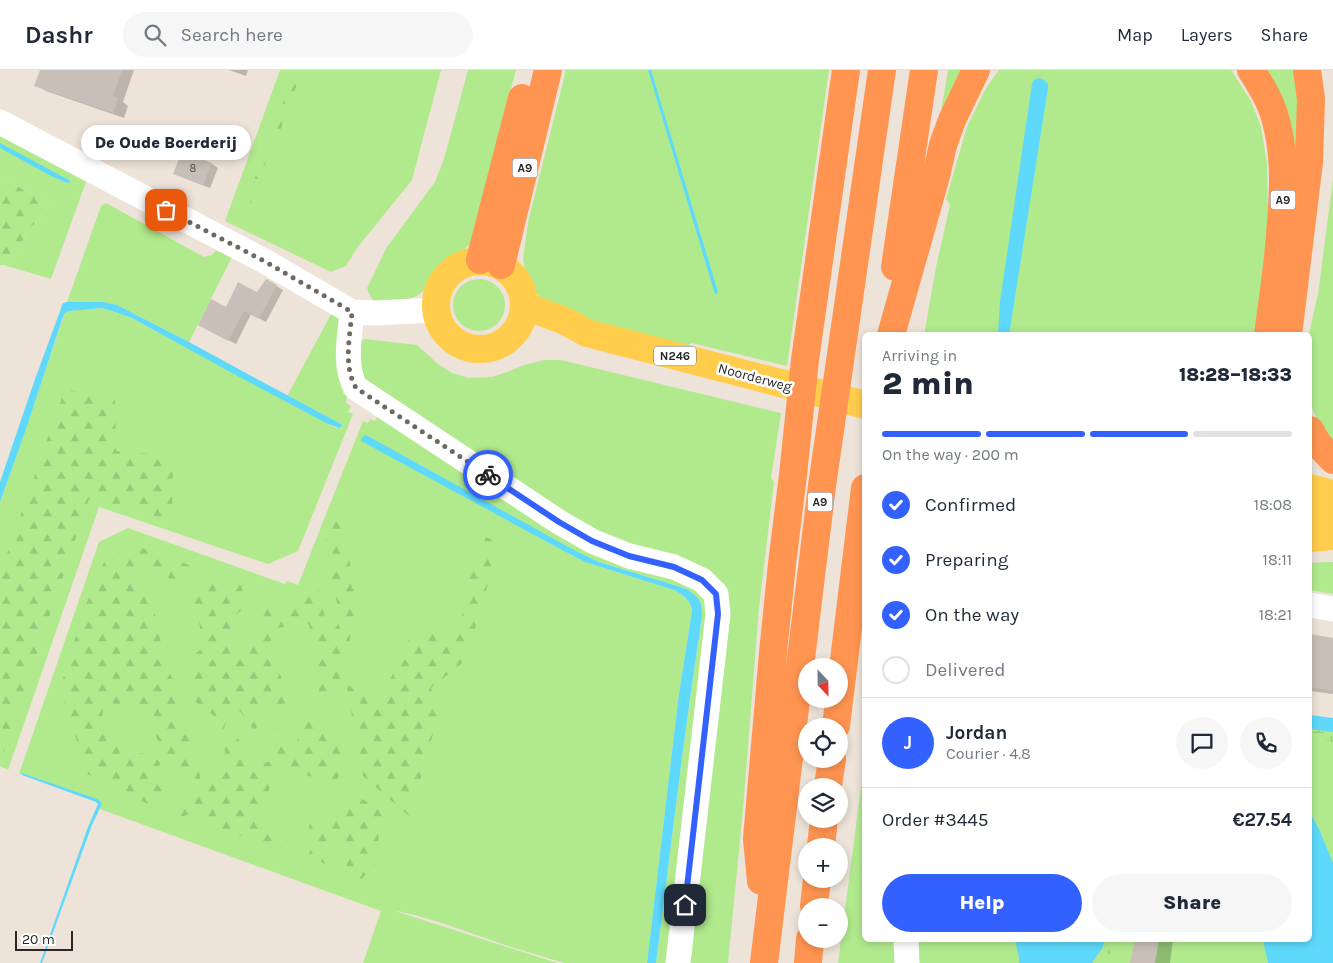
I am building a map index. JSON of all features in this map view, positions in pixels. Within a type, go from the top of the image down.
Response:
[{"type":"highway","name":"A9","points":[[491,263],[530,70]]},
{"type":"highway","name":"A9","points":[[491,263],[548,70]]},
{"type":"highway","name":"A9","points":[[766,935],[757,839],[774,643],[806,360],[846,70]]},
{"type":"highway","name":"A9","points":[[764,963],[822,486],[882,70]]},
{"type":"highway","points":[[885,332],[924,70]]},
{"type":"highway","points":[[892,332],[943,145],[952,120],[976,70]]},
{"type":"highway","name":"A9","points":[[1251,70],[1265,92],[1274,114],[1283,166],[1284,190],[1279,253],[1268,332]]},
{"type":"highway","name":"A9","points":[[1291,327],[1309,162],[1311,99],[1307,70]]},
{"type":"highway","points":[[1312,434],[1318,444],[1333,460]]},
{"type":"highway","points":[[837,718],[862,513]]},
{"type":"highway","points":[[808,963],[809,948]]},
{"type":"main road","points":[[465,263],[491,263],[514,276],[522,290],[521,318],[507,340],[493,347],[478,349],[463,346],[450,338],[440,325],[436,310],[436,295],[442,281],[452,270],[465,263]]},
{"type":"main road","name":"Noorderweg","points":[[521,318],[563,335],[587,333],[862,404]]},
{"type":"main road","points":[[1312,489],[1333,494]]},
{"type":"main road","points":[[1312,517],[1333,520]]},
{"type":"main road","points":[[1312,538],[1333,536]]},
{"type":"street","points":[[0,122],[266,262],[352,312],[375,314],[436,310]]},
{"type":"street","points":[[352,312],[349,368],[350,379],[356,388],[559,522],[592,541],[629,556],[674,567],[702,580],[716,594],[718,614],[678,963]]},
{"type":"street","points":[[1312,606],[1333,609]]},
{"type":"street","points":[[906,942],[907,963]]},
{"type":"green space","points":[[280,70],[441,70],[412,180],[357,248],[346,266],[331,272],[225,221]]},
{"type":"green space","points":[[294,70],[302,70],[278,137],[272,134]]},
{"type":"green space","points":[[468,70],[516,70],[471,243],[465,249],[446,260],[437,270],[426,288],[417,296],[400,300],[376,301],[372,298],[367,288],[387,247],[435,182],[444,159]]},
{"type":"green space","points":[[566,70],[829,70],[787,366],[692,343],[685,347],[575,316],[545,302],[535,292],[526,275],[523,260],[528,222]]},
{"type":"green space","points":[[948,70],[968,70],[938,129]]},
{"type":"green space","points":[[999,70],[1231,70],[1251,101],[1261,127],[1267,163],[1268,216],[1257,332],[925,332],[936,267],[950,205],[946,199],[967,127],[986,88]]},
{"type":"green space","points":[[1264,70],[1300,70],[1297,213]]},
{"type":"green space","points":[[0,132],[87,179],[51,279],[4,265],[20,245],[30,228],[50,204],[0,177]]},
{"type":"green space","points":[[263,157],[267,159],[248,210],[243,208]]},
{"type":"green space","points":[[0,177],[50,204],[30,228],[20,245],[4,265],[0,265]]},
{"type":"green space","points":[[1333,179],[1333,446],[1312,407],[1312,332],[1310,332],[1310,329],[1318,294]]},
{"type":"green space","points":[[106,203],[204,257],[212,255],[217,249],[232,257],[189,342],[117,305],[104,302],[67,302],[101,206]]},
{"type":"green space","points":[[474,279],[484,279],[498,286],[505,300],[505,310],[498,324],[484,331],[474,331],[464,327],[457,320],[453,310],[453,300],[457,290],[464,283]]},
{"type":"green space","points":[[335,307],[339,311],[345,382],[343,394],[347,396],[346,403],[351,406],[348,412],[353,414],[298,551],[268,564],[99,507],[8,770],[0,766],[0,502],[65,313],[102,308],[132,318],[336,428],[341,424],[287,396]]},
{"type":"green space","points":[[365,339],[417,345],[438,364],[452,373],[469,378],[492,377],[544,360],[561,360],[781,413],[771,478],[774,482],[759,608],[743,809],[728,963],[685,963],[729,606],[616,540],[567,517],[364,378],[359,366],[360,341]]},
{"type":"green space","points":[[65,389],[115,399],[116,451],[151,454],[173,459],[172,521],[89,499],[4,752],[0,751],[0,574]]},
{"type":"green space","points":[[377,417],[529,506],[697,583],[716,612],[671,963],[656,963],[683,747],[702,617],[699,600],[687,589],[599,562],[454,485],[419,464],[362,441],[585,562],[674,590],[690,603],[692,610],[678,701],[647,963],[564,963],[445,924],[392,910],[557,963],[363,963],[381,911],[100,809],[102,804],[100,801],[22,773],[19,774],[99,542],[128,528],[285,584],[287,581],[298,585],[363,421],[368,423],[370,419],[375,421]]},
{"type":"green space","points":[[339,510],[357,599],[343,678],[322,710],[309,624],[275,628],[317,581],[329,637],[341,620],[329,568],[320,553]]},
{"type":"green space","points":[[486,537],[500,543],[466,660],[431,688],[438,716],[410,817],[363,776],[346,683],[372,703],[389,682],[412,632],[433,632],[458,636],[469,578]]},
{"type":"green space","points":[[134,545],[192,566],[179,591],[162,569],[123,576],[151,595],[166,667],[181,693],[176,720],[188,723],[201,781],[210,780],[226,757],[224,746],[216,740],[237,737],[244,748],[234,758],[260,764],[271,761],[274,766],[276,725],[294,755],[303,717],[349,750],[336,783],[274,767],[275,773],[259,818],[269,832],[284,832],[281,848],[202,824],[198,811],[181,817],[178,802],[194,800],[193,794],[168,763],[145,712],[104,701],[101,730],[132,752],[153,755],[161,764],[149,773],[153,783],[166,788],[154,807],[87,774],[60,688],[85,607],[104,562]]},
{"type":"green space","points":[[1333,562],[1333,594],[1312,590],[1312,563]]},
{"type":"green space","points":[[210,575],[242,586],[245,607],[231,620],[239,653],[258,633],[261,587],[274,608],[268,629],[292,718],[260,698],[256,733],[233,702],[223,731],[216,730],[218,719],[188,696],[191,657],[204,647],[192,588]]},
{"type":"green space","points":[[1312,726],[1333,729],[1333,963],[838,963],[840,948],[848,948],[847,898],[862,780],[862,942],[1312,942]]},
{"type":"green space","points":[[1312,729],[1333,732],[1333,742],[1312,738]]},
{"type":"green space","points":[[350,792],[383,811],[374,866],[356,885],[331,832],[323,847],[325,864],[308,855],[315,841],[309,827],[314,806],[319,825],[336,812]]},
{"type":"green space","points":[[1110,942],[1117,942],[1112,963],[1104,963]]},
{"type":"water","points":[[648,70],[651,70],[718,292],[716,294],[714,291]]},
{"type":"water","points":[[1038,78],[1043,79],[1048,84],[1048,88],[1009,332],[998,332],[1000,301],[1034,80]]},
{"type":"water","points":[[0,143],[69,180],[70,183],[51,176],[0,148]]},
{"type":"water","points":[[104,302],[117,305],[189,342],[342,426],[339,428],[326,423],[132,318],[102,308],[69,311],[65,313],[62,320],[0,502],[0,482],[63,303]]},
{"type":"water","points":[[366,435],[574,550],[599,562],[687,589],[699,600],[702,617],[683,747],[656,963],[647,963],[678,701],[692,610],[690,603],[674,590],[585,562],[361,441],[362,437]]},
{"type":"water","points":[[1312,715],[1333,718],[1333,732],[1312,729]]},
{"type":"water","points":[[22,773],[97,799],[102,804],[92,825],[42,963],[40,963],[88,827],[98,804],[22,775]]},
{"type":"water","points":[[1312,817],[1333,863],[1333,963],[1268,963],[1263,942],[1312,942]]},
{"type":"water","points":[[1015,942],[1104,942],[1103,947],[1092,963],[1019,963]]},
{"type":"building","points":[[40,70],[122,70],[113,96],[118,98],[113,113],[34,86]]},
{"type":"building","points":[[182,151],[212,163],[203,185],[173,174]]},
{"type":"building","points":[[266,279],[277,285],[259,319],[244,311],[228,341],[198,325],[211,299],[226,307],[238,282],[257,292]]},
{"type":"building","points":[[1312,634],[1333,638],[1333,691],[1312,687]]},
{"type":"building","points":[[1135,942],[1159,942],[1155,963],[1130,963]]},
{"type":"way so far","points":[[166,210],[266,262],[352,312],[349,368],[350,379],[356,388],[488,475]]},
{"type":"place","name":"De Oude Boerderij","points":[[166,210]]},
{"type":"route","points":[[488,475],[559,522],[592,541],[629,556],[674,567],[702,580],[716,594],[718,614],[685,905]]}]
